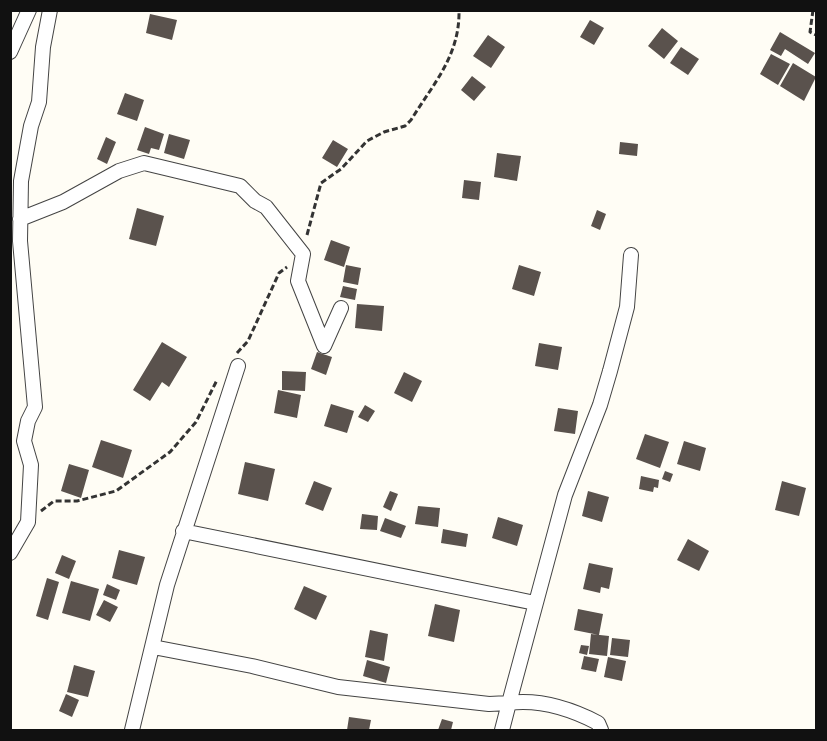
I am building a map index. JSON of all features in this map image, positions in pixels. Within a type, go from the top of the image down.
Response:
[{"type":"street","points":[[10,52],[29,10]]},
{"type":"street","points":[[13,548],[28,522],[31,465],[24,441],[28,421],[35,407],[26,332],[20,219],[21,181],[31,126],[39,102],[43,47],[50,10]]},
{"type":"street","points":[[20,219],[63,202],[119,171],[144,163],[240,186],[255,201],[266,207],[303,254],[298,281],[324,346],[340,308]]},
{"type":"street","points":[[502,730],[565,495],[600,405],[610,371],[627,307],[631,255]]},
{"type":"street","points":[[132,730],[166,585],[236,362]]},
{"type":"street","points":[[10,524],[13,548]]},
{"type":"street","points":[[183,531],[535,603]]},
{"type":"street","points":[[153,647],[252,666],[338,687],[489,704],[526,701],[565,709],[598,723],[601,730]]},
{"type":"path","points":[[236,362],[279,273],[303,254],[321,183],[341,169],[367,141],[384,132],[405,126],[411,120],[452,54],[460,28],[459,10]]},
{"type":"path","points":[[813,10],[810,32],[816,35]]},
{"type":"path","points":[[28,522],[54,501],[77,501],[116,491],[170,452],[196,422],[220,375]]},
{"type":"building","points":[[150,14],[177,20],[172,40],[146,33]]},
{"type":"building","points":[[590,20],[604,28],[594,45],[580,37]]},
{"type":"building","points":[[662,28],[678,41],[664,59],[648,46]]},
{"type":"building","points":[[780,32],[815,53],[808,64],[785,49],[781,56],[770,50]]},
{"type":"building","points":[[488,35],[505,47],[491,68],[473,56]]},
{"type":"building","points":[[681,47],[699,59],[688,75],[670,63]]},
{"type":"building","points":[[771,54],[790,64],[778,85],[760,74]]},
{"type":"building","points":[[793,63],[816,77],[804,101],[780,86]]},
{"type":"building","points":[[472,76],[486,87],[474,101],[461,90]]},
{"type":"building","points":[[125,93],[144,100],[137,121],[117,114]]},
{"type":"building","points":[[145,127],[164,134],[159,150],[151,148],[149,154],[137,150]]},
{"type":"building","points":[[169,134],[190,140],[184,159],[164,153]]},
{"type":"building","points":[[106,137],[116,142],[107,164],[97,159]]},
{"type":"building","points":[[333,140],[348,149],[337,167],[322,158]]},
{"type":"building","points":[[620,142],[638,144],[637,156],[619,154]]},
{"type":"building","points":[[497,153],[521,156],[517,181],[494,177]]},
{"type":"building","points":[[464,180],[481,182],[479,200],[462,198]]},
{"type":"building","points":[[137,208],[164,216],[156,246],[129,239]]},
{"type":"building","points":[[597,210],[606,214],[600,230],[591,226]]},
{"type":"building","points":[[331,240],[350,247],[344,267],[324,260]]},
{"type":"building","points":[[346,265],[361,268],[358,285],[343,282]]},
{"type":"building","points":[[519,265],[541,272],[534,296],[512,289]]},
{"type":"building","points":[[343,286],[357,289],[355,300],[340,297]]},
{"type":"building","points":[[357,304],[384,306],[382,331],[355,328]]},
{"type":"building","points":[[162,342],[187,357],[169,387],[162,382],[150,401],[133,390]]},
{"type":"building","points":[[539,343],[562,347],[558,370],[535,366]]},
{"type":"building","points":[[317,352],[332,357],[326,375],[311,369]]},
{"type":"building","points":[[282,371],[306,372],[305,391],[282,390]]},
{"type":"building","points":[[404,372],[422,381],[412,402],[394,393]]},
{"type":"building","points":[[278,390],[301,395],[297,418],[274,413]]},
{"type":"building","points":[[331,404],[354,411],[347,433],[324,426]]},
{"type":"building","points":[[365,405],[375,411],[368,422],[358,417]]},
{"type":"building","points":[[558,408],[578,411],[575,434],[554,431]]},
{"type":"building","points":[[645,434],[669,442],[660,468],[636,459]]},
{"type":"building","points":[[101,440],[132,450],[123,478],[92,467]]},
{"type":"building","points":[[684,441],[706,448],[700,471],[677,464]]},
{"type":"building","points":[[245,462],[275,469],[268,501],[238,494]]},
{"type":"building","points":[[69,464],[89,470],[81,498],[61,491]]},
{"type":"building","points":[[665,471],[673,474],[670,482],[662,479]]},
{"type":"building","points":[[641,476],[659,480],[658,488],[654,487],[653,492],[639,489]]},
{"type":"building","points":[[314,481],[332,488],[323,511],[305,504]]},
{"type":"building","points":[[782,481],[806,488],[799,516],[775,510]]},
{"type":"building","points":[[390,491],[398,494],[391,511],[383,507]]},
{"type":"building","points":[[588,491],[609,497],[602,522],[582,516]]},
{"type":"building","points":[[418,506],[440,508],[438,527],[415,524]]},
{"type":"building","points":[[362,514],[378,516],[377,530],[360,529]]},
{"type":"building","points":[[498,517],[523,525],[517,546],[492,538]]},
{"type":"building","points":[[385,518],[406,526],[401,538],[380,531]]},
{"type":"building","points":[[443,529],[468,534],[466,547],[441,543]]},
{"type":"building","points":[[688,539],[709,551],[699,571],[677,560]]},
{"type":"building","points":[[119,550],[145,557],[137,585],[112,578]]},
{"type":"building","points":[[62,555],[76,561],[69,579],[55,573]]},
{"type":"building","points":[[589,563],[613,568],[609,589],[601,587],[600,593],[583,589]]},
{"type":"building","points":[[47,578],[59,582],[48,620],[36,616]]},
{"type":"building","points":[[71,581],[99,589],[90,621],[62,613]]},
{"type":"building","points":[[107,584],[120,590],[116,600],[103,595]]},
{"type":"building","points":[[304,586],[327,596],[316,620],[294,609]]},
{"type":"building","points":[[104,600],[118,607],[110,622],[96,615]]},
{"type":"building","points":[[435,604],[460,610],[454,642],[428,636]]},
{"type":"building","points":[[578,609],[603,614],[599,635],[574,630]]},
{"type":"building","points":[[370,630],[388,634],[384,661],[365,657]]},
{"type":"building","points":[[591,634],[609,636],[607,656],[589,654]]},
{"type":"building","points":[[612,638],[630,640],[628,657],[610,655]]},
{"type":"building","points":[[581,645],[589,646],[587,655],[579,653]]},
{"type":"building","points":[[584,656],[599,659],[596,672],[581,669]]},
{"type":"building","points":[[608,657],[626,661],[622,681],[604,677]]},
{"type":"building","points":[[367,660],[390,667],[386,683],[363,676]]},
{"type":"building","points":[[74,665],[95,671],[88,697],[67,692]]},
{"type":"building","points":[[66,694],[79,700],[72,717],[59,711]]},
{"type":"building","points":[[349,717],[371,720],[369,730],[347,730]]},
{"type":"building","points":[[442,719],[453,722],[451,730],[438,730]]}]
